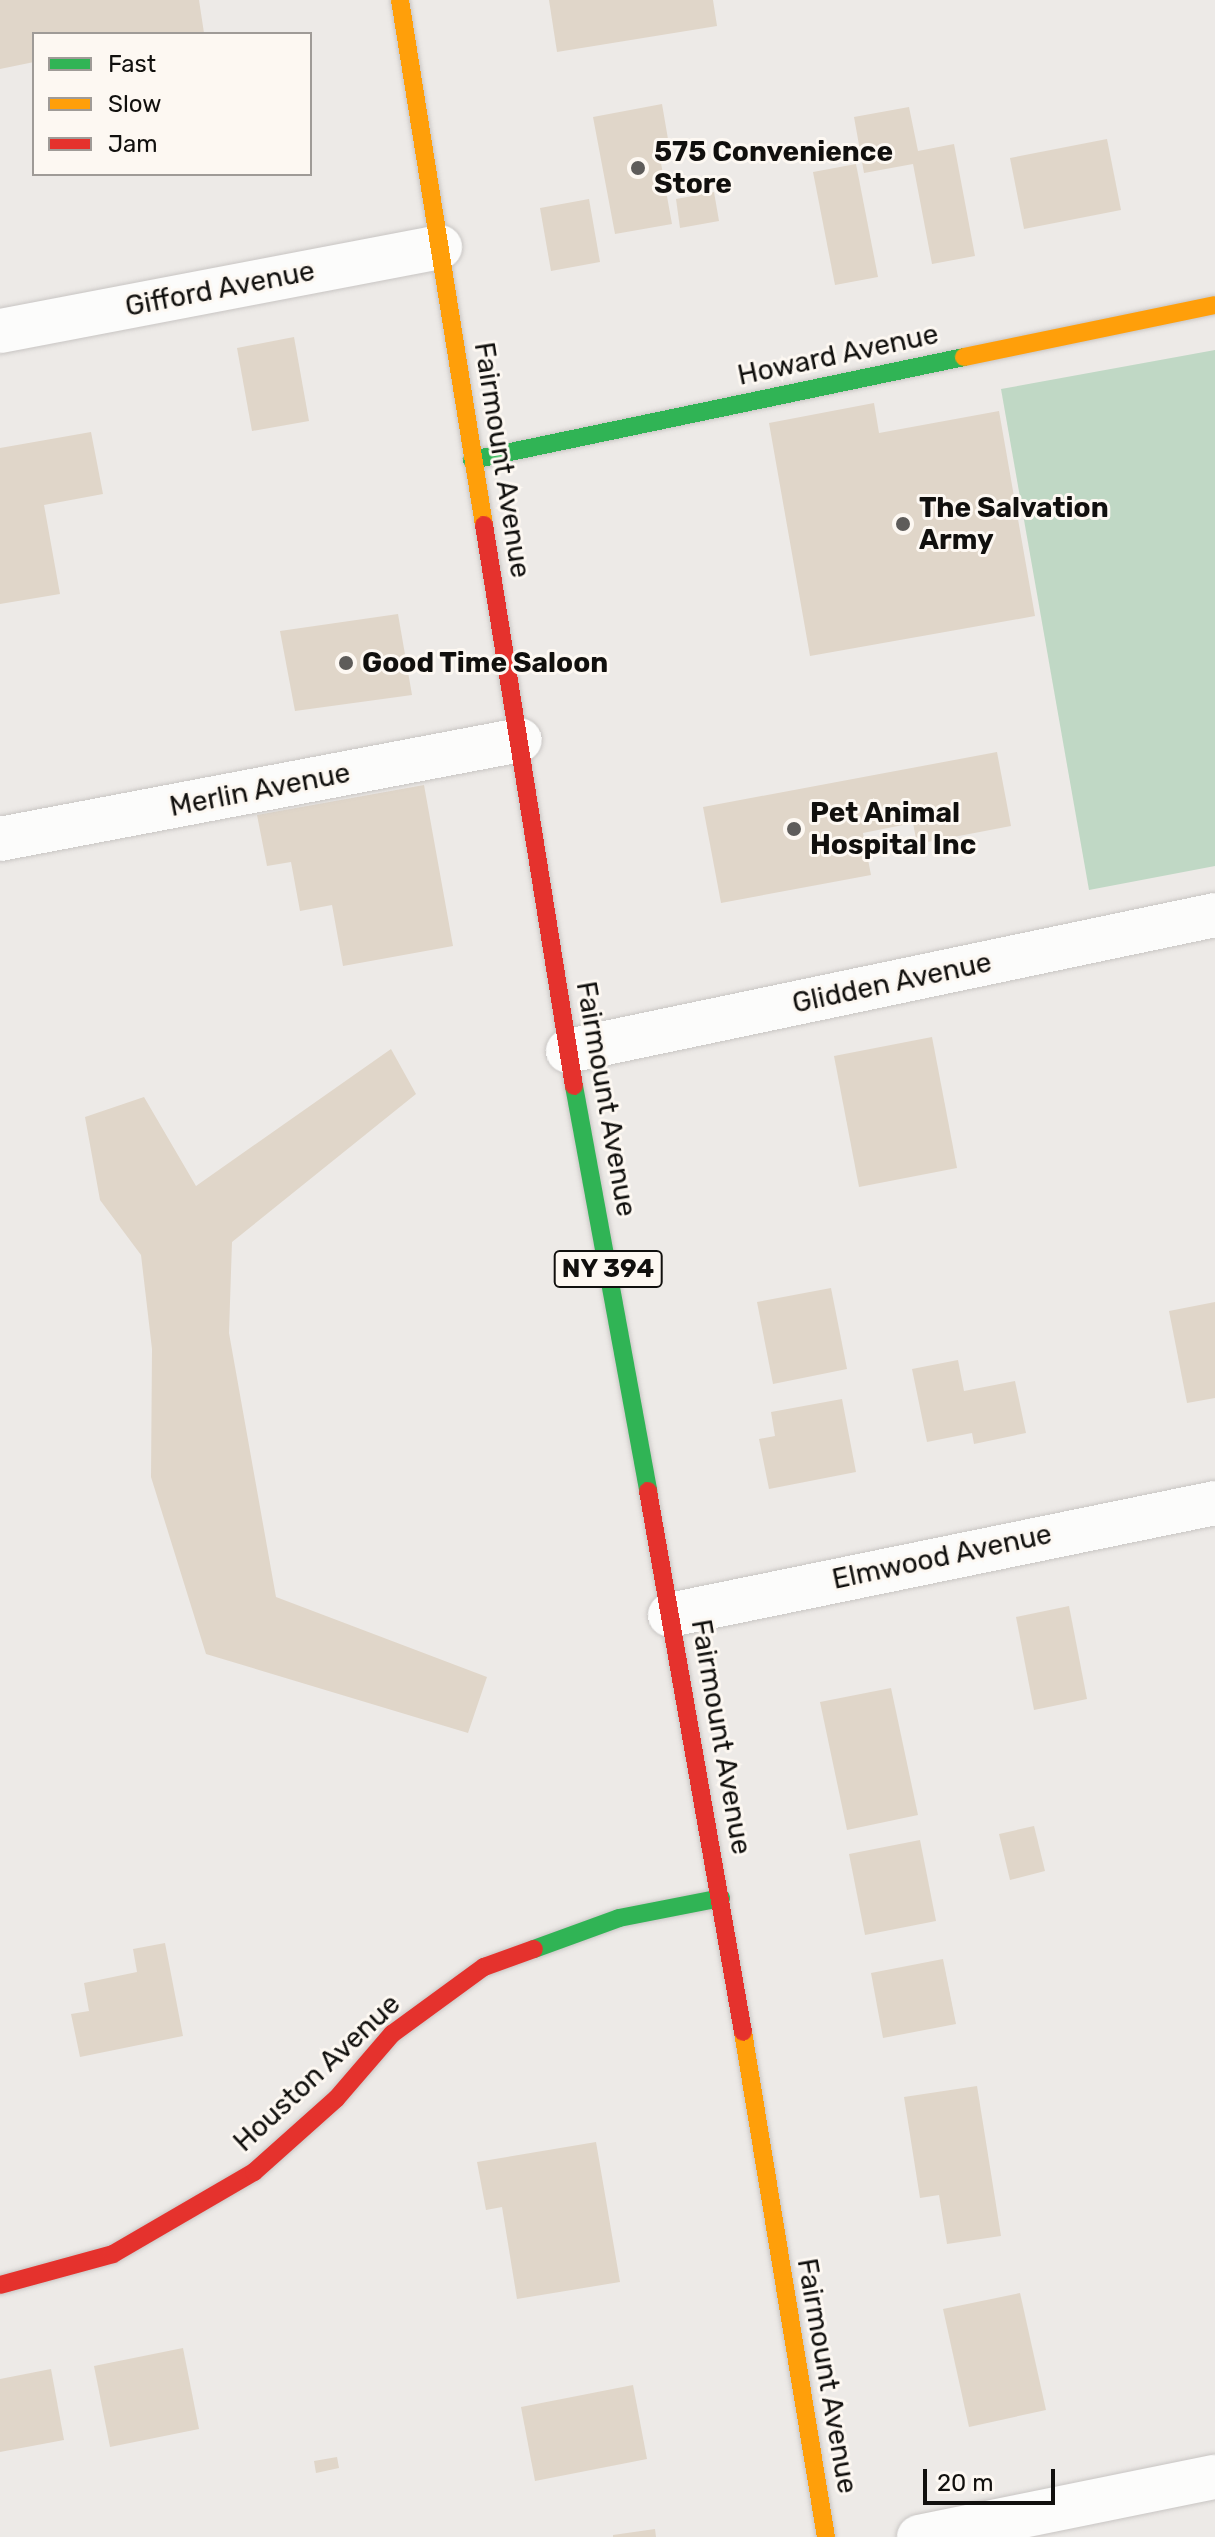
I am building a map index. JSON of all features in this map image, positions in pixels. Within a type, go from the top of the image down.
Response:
[{"type":"main road","name":"Fairmount Avenue","points":[[400,0],[568,1051],[721,1898],[826,2537]]},
{"type":"main road","name":"Howard Avenue","points":[[472,460],[1215,305]]},
{"type":"main road","name":"Houston Avenue","points":[[0,2285],[113,2254],[254,2172],[336,2099],[392,2034],[484,1967],[619,1918],[721,1898]]},
{"type":"street","name":"Gifford Avenue","points":[[0,331],[440,247]]},
{"type":"street","name":"Merlin Avenue","points":[[0,839],[520,740]]},
{"type":"street","name":"Glidden Avenue","points":[[568,1051],[1215,915]]},
{"type":"street","name":"Elmwood Avenue","points":[[670,1615],[1215,1503]]},
{"type":"street","points":[[919,2537],[1215,2477]]},
{"type":"green space","points":[[1215,350],[1215,866],[1089,890],[1001,389]]},
{"type":"building","points":[[0,0],[199,0],[204,32],[32,32],[32,62],[0,69]]},
{"type":"building","points":[[549,0],[713,0],[717,26],[557,52]]},
{"type":"building","points":[[662,104],[668,139],[657,141],[672,224],[615,234],[593,117]]},
{"type":"building","points":[[909,107],[918,151],[954,144],[975,256],[932,264],[913,164],[864,173],[854,117]]},
{"type":"building","points":[[1107,139],[1121,210],[1024,229],[1010,158]]},
{"type":"building","points":[[856,164],[878,277],[835,285],[813,172]]},
{"type":"building","points":[[714,192],[719,221],[680,228],[676,199]]},
{"type":"building","points":[[589,199],[600,262],[551,271],[540,208]]},
{"type":"building","points":[[294,337],[309,421],[252,431],[237,348]]},
{"type":"building","name":"The Salvation Army","points":[[874,403],[879,433],[999,411],[1035,616],[810,656],[769,423]]},
{"type":"building","points":[[91,432],[103,494],[44,505],[60,594],[0,604],[0,448]]},
{"type":"building","name":"Good Time Saloon","points":[[398,614],[412,695],[295,711],[280,631]]},
{"type":"building","name":"Pet Animal Hospital Inc","points":[[997,752],[1011,826],[917,844],[913,823],[863,833],[871,875],[721,903],[703,807]]},
{"type":"building","points":[[424,785],[453,946],[343,966],[332,905],[300,911],[291,862],[267,866],[257,815]]},
{"type":"building","points":[[932,1037],[957,1168],[859,1187],[834,1056]]},
{"type":"building","points":[[391,1049],[416,1094],[232,1242],[229,1333],[276,1597],[487,1677],[468,1733],[206,1654],[151,1477],[152,1349],[141,1255],[100,1200],[85,1117],[144,1097],[196,1186]]},
{"type":"building","points":[[831,1288],[847,1369],[773,1384],[757,1302]]},
{"type":"building","points":[[1215,1302],[1215,1398],[1187,1403],[1169,1311]]},
{"type":"building","points":[[958,1360],[964,1391],[1015,1381],[1026,1433],[974,1444],[972,1433],[927,1442],[912,1369]]},
{"type":"building","points":[[842,1399],[856,1472],[769,1489],[759,1439],[775,1436],[771,1412]]},
{"type":"building","points":[[1069,1606],[1087,1699],[1034,1710],[1016,1617]]},
{"type":"building","points":[[891,1688],[918,1815],[847,1830],[820,1702]]},
{"type":"building","points":[[1034,1826],[1045,1871],[1010,1880],[999,1834]]},
{"type":"building","points":[[920,1840],[936,1921],[865,1935],[849,1854]]},
{"type":"building","points":[[165,1943],[183,2036],[80,2057],[71,2014],[89,2011],[84,1983],[137,1972],[133,1949]]},
{"type":"building","points":[[943,1959],[956,2024],[883,2038],[871,1973]]},
{"type":"building","points":[[977,2086],[1001,2236],[947,2244],[939,2195],[920,2198],[904,2097]]},
{"type":"building","points":[[596,2142],[620,2282],[517,2299],[502,2207],[486,2210],[477,2162]]},
{"type":"building","points":[[1020,2293],[1046,2410],[969,2427],[943,2309]]},
{"type":"building","points":[[183,2348],[199,2429],[110,2447],[94,2366]]},
{"type":"building","points":[[51,2369],[64,2440],[0,2452],[0,2379]]},
{"type":"building","points":[[633,2385],[647,2459],[535,2481],[521,2407]]},
{"type":"building","points":[[337,2457],[339,2468],[316,2473],[314,2461]]},
{"type":"building","points":[[655,2529],[656,2537],[613,2537],[613,2535]]},
{"type":"traffic: fast","points":[[472,460],[964,357]]},
{"type":"traffic: fast","points":[[574,1086],[648,1491]]},
{"type":"traffic: fast","points":[[534,1949],[619,1918],[721,1898]]},
{"type":"traffic: slow","points":[[400,0],[484,525]]},
{"type":"traffic: slow","points":[[964,357],[1215,305]]},
{"type":"traffic: slow","points":[[743,2032],[826,2537]]},
{"type":"traffic: jam","points":[[484,525],[574,1086]]},
{"type":"traffic: jam","points":[[648,1491],[743,2032]]},
{"type":"traffic: jam","points":[[0,2285],[113,2254],[254,2172],[336,2099],[392,2034],[484,1967],[534,1949]]},
{"type":"place","name":"575 Convenience Store","points":[[638,168]]},
{"type":"place","name":"The Salvation Army","points":[[903,524]]},
{"type":"place","name":"Good Time Saloon","points":[[346,663]]},
{"type":"place","name":"Pet Animal Hospital Inc","points":[[794,829]]}]
